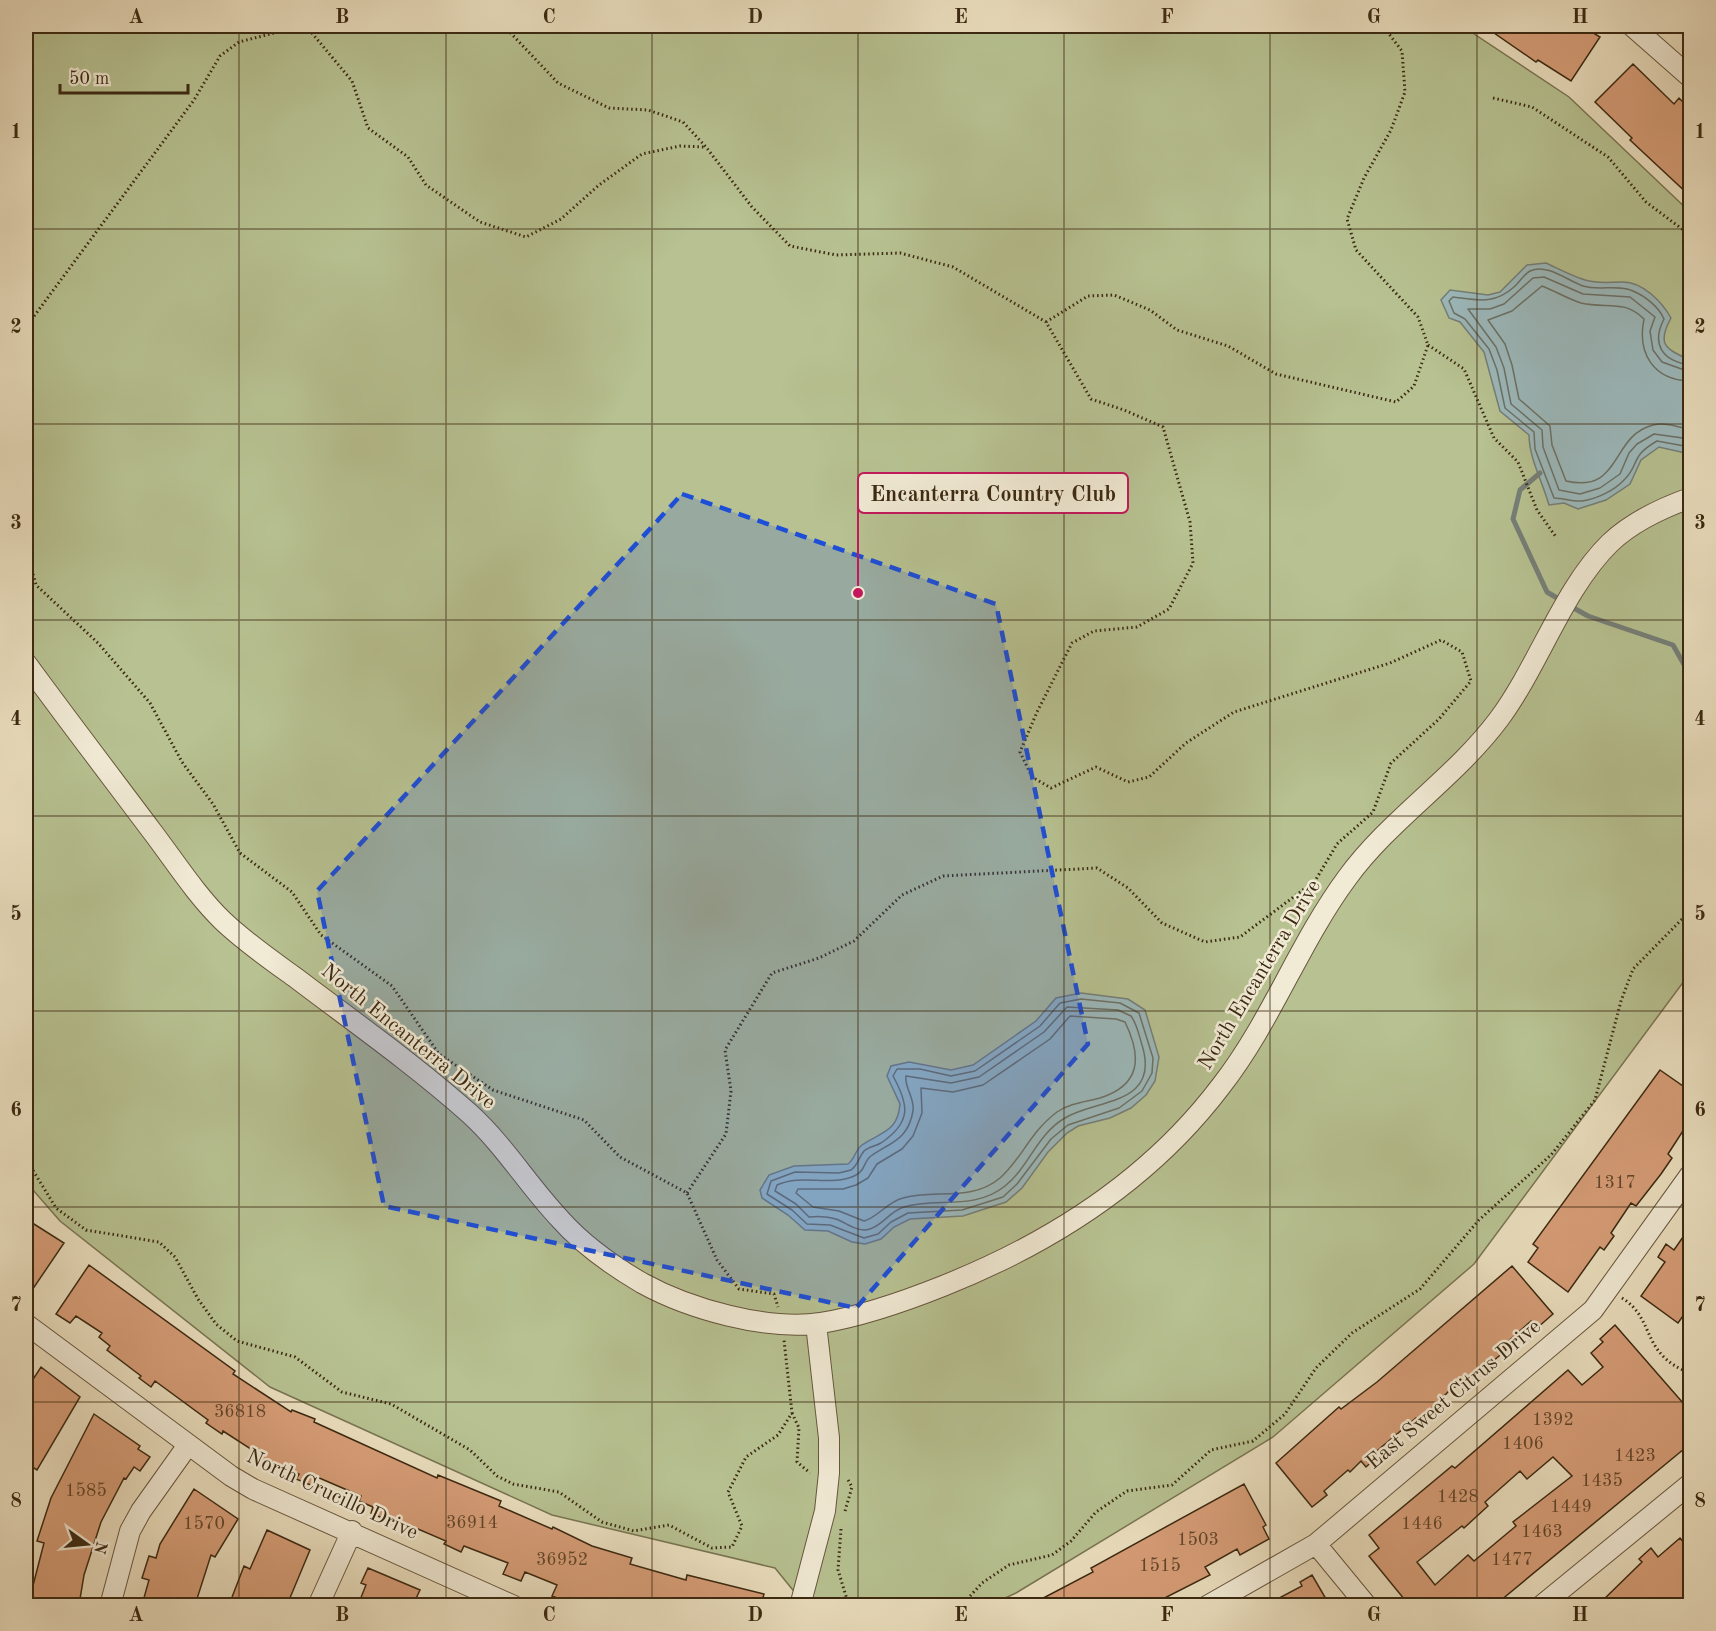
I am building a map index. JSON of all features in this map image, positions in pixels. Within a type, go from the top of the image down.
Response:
[{"type":"street","points":[[1632,26],[1690,77]]},
{"type":"street","name":"North Encanterra Drive","points":[[26,663],[220,919],[476,1119],[562,1223],[607,1260],[645,1285],[683,1302],[722,1313],[783,1323],[816,1324],[893,1306],[976,1273],[1034,1244],[1121,1189],[1167,1147],[1224,1083],[1269,1013],[1310,937],[1348,876],[1396,825],[1446,778],[1499,720],[1555,627],[1581,578],[1607,545],[1651,514],[1690,498]]},
{"type":"street","name":"East Sweet Citrus Drive","points":[[1207,1605],[1316,1544],[1593,1310],[1690,1176]]},
{"type":"street","points":[[800,1605],[825,1511],[829,1473],[829,1438],[816,1324]]},
{"type":"street","name":"North Crucillo Drive","points":[[28,1332],[253,1489],[352,1531],[514,1605]]},
{"type":"street","points":[[110,1605],[130,1532],[141,1511],[188,1445]]},
{"type":"street","points":[[1541,1605],[1690,1484]]},
{"type":"street","points":[[318,1605],[352,1531]]},
{"type":"street","points":[[1316,1544],[1367,1605]]},
{"type":"path","points":[[26,327],[194,100],[220,56],[239,42],[274,33],[282,26]]},
{"type":"path","points":[[306,26],[352,81],[368,128],[408,157],[426,185],[480,222],[526,237],[561,219],[599,185],[642,154],[680,146],[706,147]]},
{"type":"path","points":[[504,26],[558,83],[609,108],[648,110],[683,122],[706,147],[752,207],[790,246],[836,255],[900,253],[953,267],[1046,322],[1091,399],[1163,427],[1190,522],[1193,563],[1169,609],[1137,627],[1094,631],[1072,643],[1037,712],[1020,752],[1032,777],[1051,788],[1096,767],[1128,782],[1149,777],[1186,742],[1234,712],[1390,663],[1441,640],[1462,652],[1471,681],[1439,718],[1391,763],[1373,812],[1337,844],[1315,881],[1240,937],[1205,942],[1173,928],[1162,922],[1128,888],[1097,868],[943,876],[902,895],[854,941],[819,958],[772,973],[725,1050],[731,1091],[726,1134],[687,1193]]},
{"type":"path","points":[[1383,26],[1402,51],[1405,92],[1391,130],[1364,178],[1347,219],[1356,250],[1418,317],[1428,345],[1464,369],[1494,438],[1518,462],[1537,510],[1556,537]]},
{"type":"path","points":[[1493,98],[1532,107],[1608,157],[1646,202],[1690,235]]},
{"type":"path","points":[[1046,322],[1088,296],[1114,295],[1150,310],[1177,330],[1228,346],[1276,374],[1396,402],[1414,386],[1428,345]]},
{"type":"path","points":[[26,548],[36,585],[98,643],[150,703],[182,762],[213,804],[240,853],[292,892],[321,935],[392,986],[439,1054],[494,1090],[584,1120],[620,1157],[687,1193],[717,1260],[740,1289],[774,1294],[783,1323],[792,1413],[778,1434],[746,1456],[728,1492],[742,1526],[732,1547],[712,1548],[669,1525],[634,1531],[602,1522],[559,1492],[513,1484],[497,1476],[470,1450],[391,1404],[342,1392],[295,1357],[237,1341],[216,1324],[198,1299],[175,1257],[159,1242],[141,1237],[86,1230],[56,1208],[26,1159]]},
{"type":"path","points":[[961,1605],[982,1583],[1009,1565],[1052,1555],[1071,1541],[1096,1512],[1127,1491],[1172,1485],[1211,1449],[1253,1441],[1285,1414],[1316,1368],[1352,1333],[1420,1289],[1479,1220],[1551,1155],[1595,1100],[1621,1001],[1633,969],[1690,911]]},
{"type":"path","points":[[1607,1291],[1625,1299],[1641,1314],[1649,1339],[1660,1355],[1690,1373]]},
{"type":"highlighted area","points":[[682,494],[996,604],[1088,1044],[856,1308],[384,1206],[317,891]]},
{"type":"green space","points":[[26,26],[1462,26],[1569,97],[1690,212],[1690,973],[1474,1264],[1273,1437],[1016,1593],[990,1605],[805,1605],[775,1568],[552,1515],[270,1387],[60,1221],[26,1182]]},
{"type":"water","points":[[1546,263],[1585,280],[1630,283],[1645,289],[1663,306],[1671,318],[1664,334],[1666,345],[1675,353],[1690,360],[1690,454],[1659,447],[1641,460],[1630,484],[1606,500],[1578,509],[1564,503],[1549,505],[1534,461],[1529,435],[1500,411],[1484,352],[1460,322],[1449,318],[1441,300],[1450,290],[1488,295],[1500,292],[1527,265]]},
{"type":"water","points":[[1081,993],[1128,999],[1145,1010],[1159,1057],[1155,1081],[1146,1095],[1131,1108],[1110,1118],[1078,1126],[1067,1133],[1048,1152],[1022,1188],[1006,1202],[963,1216],[910,1219],[894,1227],[881,1239],[865,1244],[852,1242],[828,1231],[805,1230],[788,1215],[762,1198],[760,1190],[769,1175],[794,1166],[848,1164],[862,1145],[892,1126],[899,1113],[900,1104],[887,1076],[891,1066],[909,1062],[951,1070],[973,1065],[1036,1021],[1056,998]]},
{"type":"building","points":[[1484,26],[1582,26],[1600,37],[1571,81],[1538,60],[1536,62]]},
{"type":"building","points":[[1633,64],[1674,104],[1679,98],[1690,109],[1690,196],[1630,140],[1632,138],[1595,102]]},
{"type":"building","points":[[1660,1070],[1690,1091],[1690,1120],[1668,1154],[1672,1158],[1661,1174],[1636,1206],[1631,1203],[1611,1233],[1614,1236],[1604,1250],[1600,1247],[1568,1292],[1528,1262],[1538,1248],[1533,1244]]},
{"type":"building","points":[[26,1219],[64,1243],[26,1299]]},
{"type":"building","points":[[1690,1227],[1690,1306],[1678,1323],[1641,1296],[1665,1262],[1658,1257],[1666,1244],[1674,1250]]},
{"type":"building","points":[[89,1265],[235,1371],[233,1374],[291,1412],[292,1410],[315,1419],[314,1422],[437,1478],[438,1475],[501,1501],[499,1506],[552,1529],[553,1527],[592,1546],[632,1558],[630,1564],[686,1580],[687,1575],[764,1594],[761,1605],[575,1605],[552,1596],[557,1585],[525,1572],[521,1581],[503,1574],[508,1563],[464,1546],[461,1552],[444,1544],[446,1541],[418,1529],[416,1533],[371,1513],[373,1507],[359,1501],[361,1496],[317,1477],[313,1486],[296,1479],[299,1474],[272,1462],[270,1468],[257,1463],[260,1455],[206,1423],[208,1420],[155,1381],[151,1387],[139,1378],[141,1376],[107,1350],[110,1346],[99,1337],[102,1333],[76,1316],[70,1323],[56,1314]]},
{"type":"building","points":[[1512,1266],[1553,1314],[1537,1328],[1531,1321],[1503,1346],[1506,1350],[1492,1362],[1489,1359],[1454,1386],[1419,1421],[1416,1418],[1378,1450],[1381,1453],[1366,1467],[1361,1461],[1350,1472],[1348,1470],[1324,1491],[1327,1495],[1312,1507],[1276,1463],[1339,1407],[1341,1409],[1377,1382]]},
{"type":"building","points":[[1615,1325],[1690,1411],[1690,1444],[1495,1605],[1409,1605],[1369,1556],[1379,1548],[1369,1535],[1452,1466],[1455,1468],[1568,1370],[1582,1385],[1603,1367],[1591,1353],[1603,1342],[1600,1339]],"holes":[[[1553,1457],[1572,1476],[1513,1522],[1516,1526],[1474,1561],[1468,1555],[1435,1585],[1417,1562],[1462,1526],[1464,1528],[1488,1506],[1485,1502],[1520,1471],[1527,1479]]]},
{"type":"building","points":[[41,1367],[80,1397],[37,1470],[26,1463],[26,1390]]},
{"type":"building","points":[[94,1414],[140,1446],[138,1449],[150,1457],[140,1471],[134,1467],[126,1479],[124,1478],[101,1522],[84,1575],[79,1605],[28,1605],[44,1543],[37,1541],[51,1498]]},
{"type":"building","points":[[1244,1484],[1266,1525],[1263,1527],[1269,1539],[1240,1555],[1237,1549],[1205,1567],[1210,1575],[1151,1605],[1030,1605],[1093,1572],[1091,1568]]},
{"type":"building","points":[[194,1489],[238,1519],[215,1557],[211,1555],[195,1605],[142,1605],[149,1580],[142,1578],[149,1556],[156,1558],[160,1544]]},
{"type":"building","points":[[267,1530],[310,1550],[287,1605],[229,1605],[244,1566],[250,1569]]},
{"type":"building","points":[[1680,1538],[1690,1550],[1690,1593],[1677,1605],[1598,1605],[1642,1562],[1639,1559],[1651,1548],[1658,1557]]},
{"type":"building","points":[[368,1568],[420,1590],[413,1605],[358,1605],[366,1585],[361,1583]]},
{"type":"building","points":[[1312,1575],[1326,1599],[1312,1605],[1266,1605],[1302,1586],[1300,1582]]},
{"type":"waterway","points":[[1540,473],[1520,490],[1513,519],[1547,592],[1562,601]]},
{"type":"waterway","points":[[1570,606],[1588,616],[1673,645],[1690,675]]},
{"type":"place","name":"Encanterra Country Club","points":[[858,593]]}]
